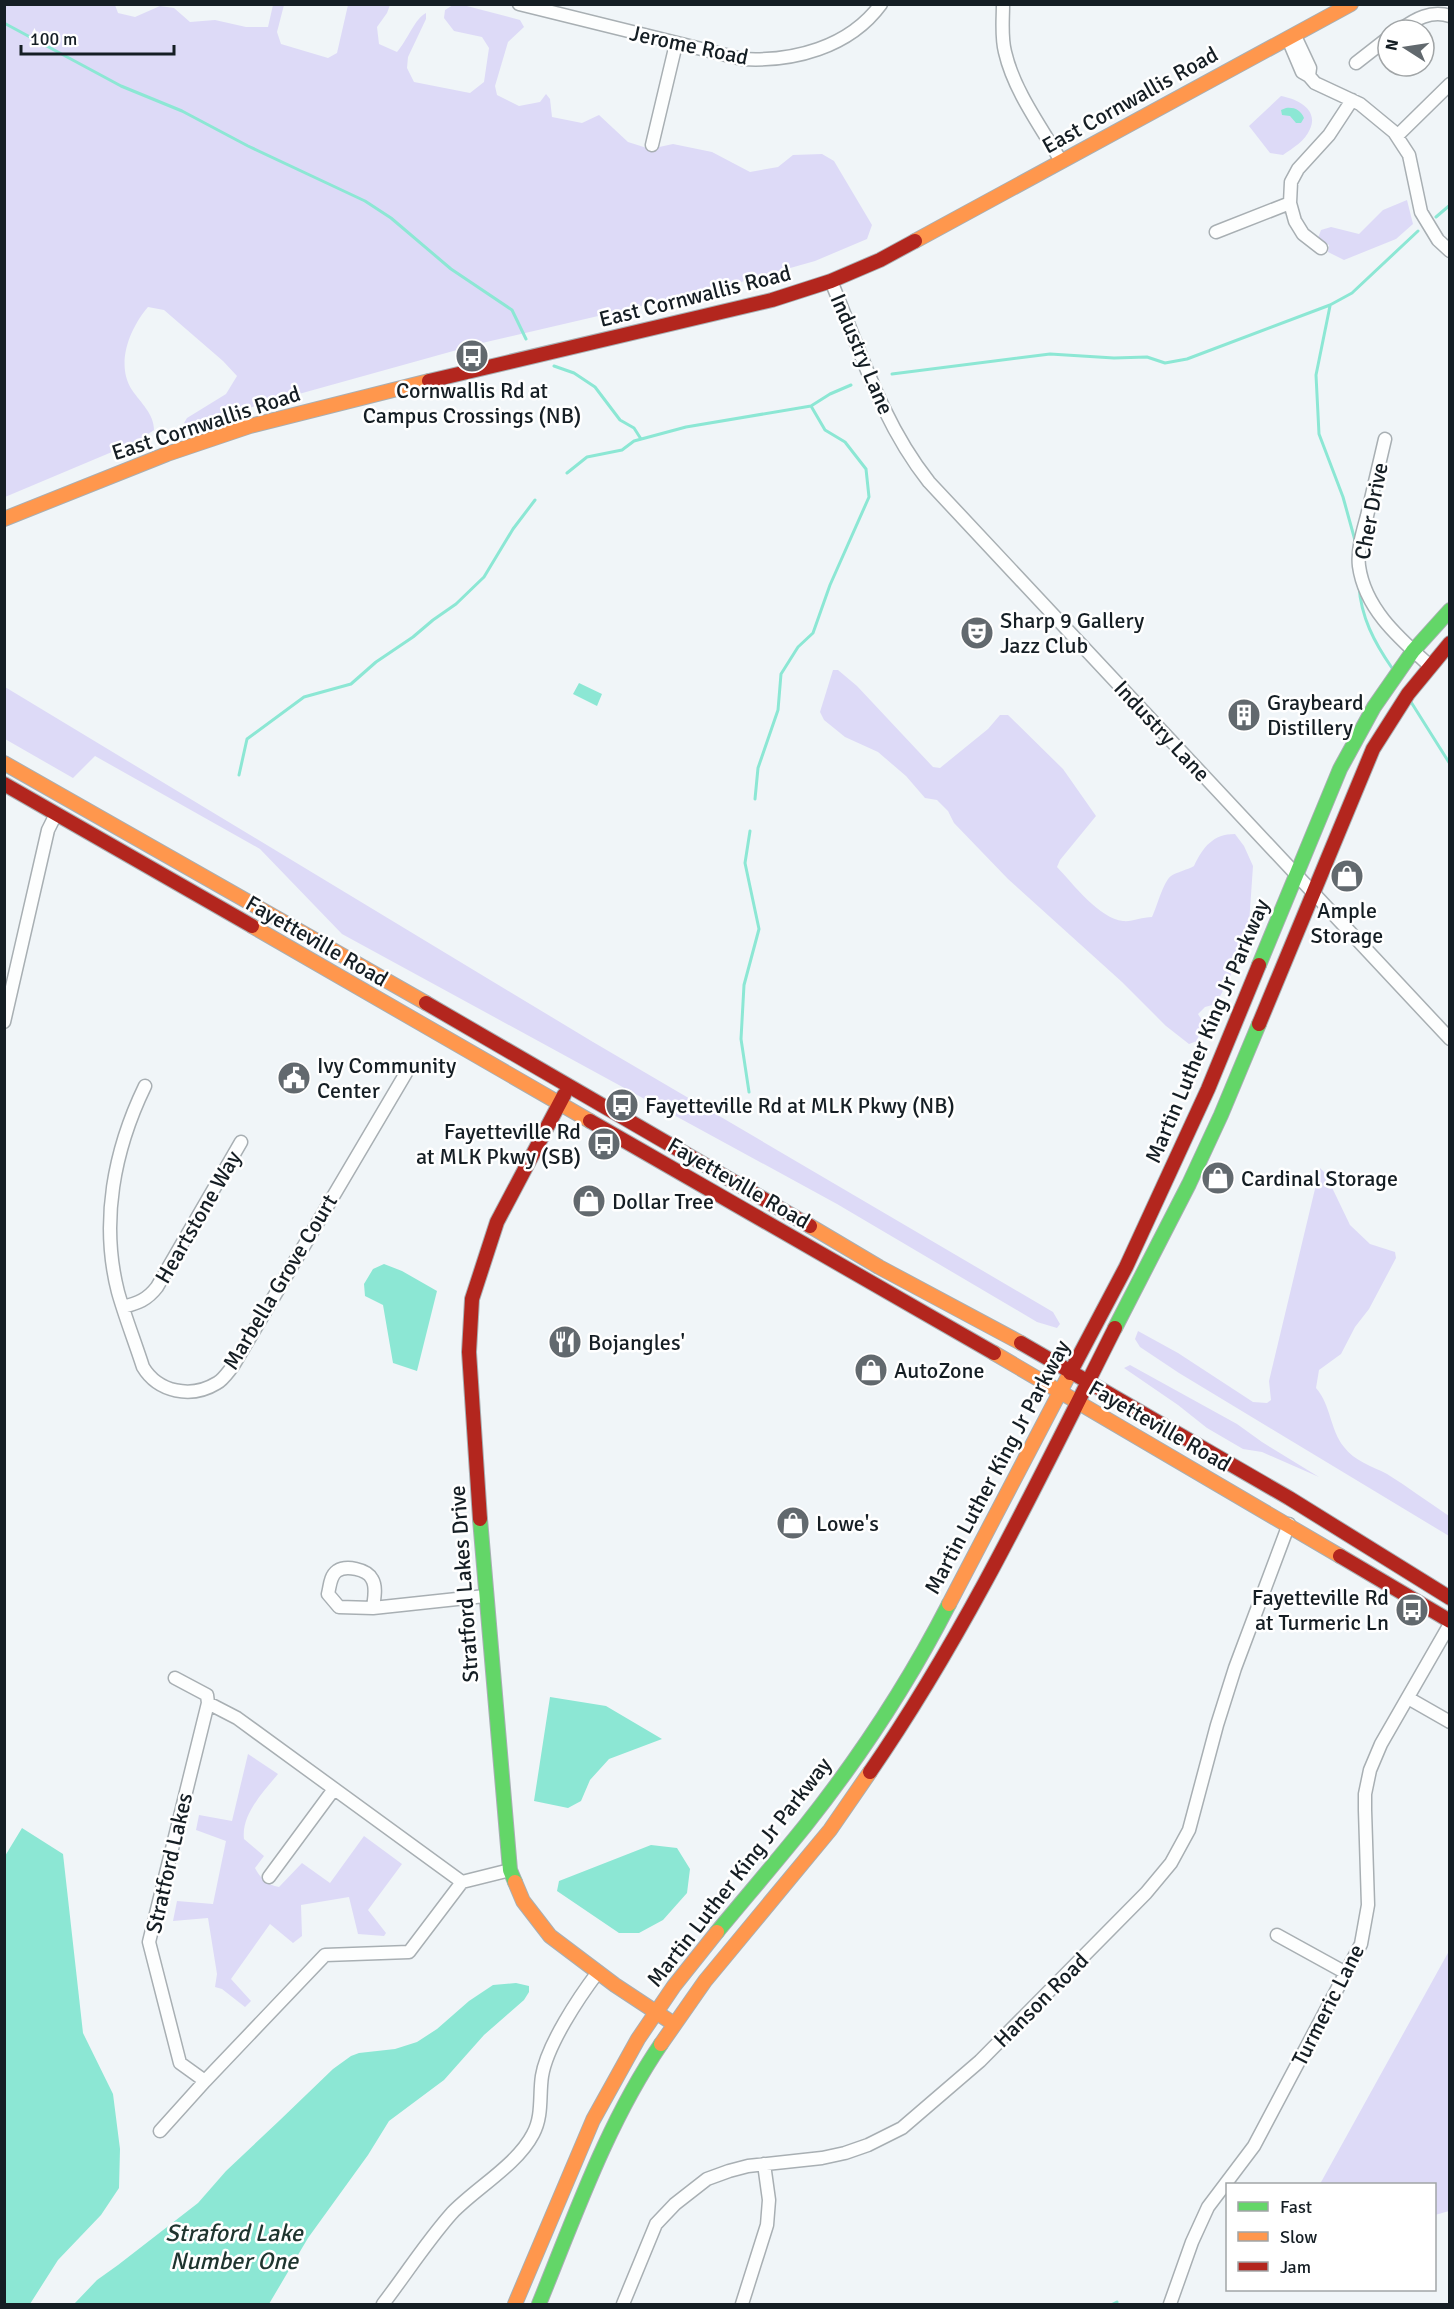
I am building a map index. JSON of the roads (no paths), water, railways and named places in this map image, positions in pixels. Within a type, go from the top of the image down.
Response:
[{"type":"main road","name":"East Cornwallis Road","points":[[4,519],[167,454],[250,426],[772,300],[831,281],[880,260],[1351,4]]},
{"type":"main road","name":"Martin Luther King Jr Parkway","points":[[515,2304],[593,2120],[638,2039],[699,1953],[805,1826],[890,1705],[940,1622],[1126,1267],[1194,1122],[1340,769],[1374,707],[1413,651],[1449,610]]},
{"type":"main road","name":"Martin Luther King Jr Parkway","points":[[539,2304],[586,2187],[615,2125],[649,2062],[705,1981],[830,1830],[897,1733],[965,1619],[1193,1175],[1238,1074],[1312,891],[1373,749],[1402,702],[1449,644]]},
{"type":"main road","name":"Fayetteville Road","points":[[4,763],[569,1086],[859,1256],[1089,1381],[1289,1498],[1449,1598]]},
{"type":"main road","name":"Fayetteville Road","points":[[4,784],[1289,1524],[1449,1622]]},
{"type":"main road","name":"Stratford Lakes Drive","points":[[569,1086],[496,1222],[472,1299],[469,1352],[485,1596],[510,1870],[523,1901],[550,1936],[674,2024]]},
{"type":"street","name":"Jerome Road","points":[[519,4],[558,9],[676,44],[742,59],[769,60],[814,52],[860,26],[881,4]]},
{"type":"street","points":[[1003,4],[1003,41],[1008,63],[1024,97],[1061,161]]},
{"type":"street","points":[[1419,18],[1443,14],[1449,16]]},
{"type":"street","points":[[1291,37],[1310,68],[1309,76],[1315,83],[1352,100],[1377,117],[1397,136],[1409,155],[1413,167],[1421,212],[1438,240],[1449,251]]},
{"type":"street","points":[[652,146],[676,44]]},
{"type":"street","points":[[1356,63],[1376,47]]},
{"type":"street","points":[[1397,136],[1449,84]]},
{"type":"street","points":[[1321,248],[1303,234],[1295,221],[1290,203],[1291,182],[1293,175],[1329,135],[1352,100]]},
{"type":"street","points":[[1216,232],[1290,203]]},
{"type":"street","name":"Industry Lane","points":[[831,281],[882,404],[905,449],[942,498],[1449,1039]]},
{"type":"street","name":"Cher Drive","points":[[1385,439],[1365,525],[1359,565],[1371,602],[1391,630],[1430,666]]},
{"type":"street","points":[[4,1022],[10,974],[48,830],[56,814]]},
{"type":"street","name":"Marbella Grove Court","points":[[145,1086],[124,1136],[117,1162],[111,1204],[111,1248],[123,1307],[143,1367],[149,1377],[170,1390],[183,1392],[217,1383],[233,1366],[406,1073]]},
{"type":"street","name":"Heartstone Way","points":[[123,1307],[149,1298],[157,1287],[241,1142]]},
{"type":"street","name":"Hanson Road","points":[[622,2304],[656,2224],[675,2204],[707,2179],[729,2171],[764,2164],[822,2158],[868,2145],[902,2128],[980,2061],[1146,1893],[1171,1863],[1189,1830],[1235,1668],[1289,1524]]},
{"type":"street","points":[[373,1608],[485,1596]]},
{"type":"street","name":"Turmeric Lane","points":[[1226,2183],[1254,2146],[1361,1944],[1366,1926],[1369,1884],[1365,1810],[1367,1780],[1374,1758],[1449,1622]]},
{"type":"street","points":[[175,1678],[207,1695],[208,1703],[237,1718],[462,1882]]},
{"type":"street","points":[[1408,1698],[1449,1722]]},
{"type":"street","name":"Stratford Lakes","points":[[205,2081],[180,2063],[150,1942],[208,1703]]},
{"type":"street","points":[[269,1877],[334,1789]]},
{"type":"street","points":[[160,2131],[325,1955],[409,1952],[462,1882],[510,1870]]},
{"type":"street","points":[[1277,1935],[1346,1973]]},
{"type":"street","points":[[383,2304],[452,2214],[520,2153],[534,2133],[540,2111],[542,2076],[548,2054],[585,1989],[598,1972]]},
{"type":"street","points":[[742,2304],[767,2225],[769,2200],[764,2164]]},
{"type":"street","name":"Turmeric Lane","points":[[1170,2304],[1192,2242],[1208,2207],[1226,2183]]},
{"type":"water","points":[[1286,108],[1301,113],[1304,118],[1301,123],[1296,123],[1290,116],[1282,115],[1281,110]]},
{"type":"water","points":[[579,683],[602,694],[597,706],[573,694]]},
{"type":"water","points":[[384,1264],[402,1271],[437,1291],[417,1371],[393,1363],[383,1305],[365,1296],[364,1284],[373,1269]]},
{"type":"water","points":[[550,1697],[606,1706],[662,1739],[609,1759],[590,1780],[581,1801],[568,1808],[534,1801]]},
{"type":"water","points":[[22,1828],[63,1854],[83,2033],[113,2094],[120,2149],[119,2188],[101,2215],[58,2260],[30,2304],[5,2304],[4,1863],[5,1856]]},
{"type":"water","points":[[651,1845],[677,1848],[690,1869],[687,1893],[663,1920],[639,1933],[619,1933],[557,1891],[559,1881]]},
{"type":"water","name":"Straford Lake Number One","points":[[516,1983],[529,1986],[529,1992],[524,2000],[484,2035],[444,2080],[389,2121],[368,2155],[308,2238],[269,2304],[74,2304],[97,2280],[198,2203],[226,2171],[333,2069],[359,2053],[395,2049],[417,2042],[493,1985]]},
{"type":"waterway","points":[[4,23],[121,86],[182,111],[248,146],[365,201],[391,218],[451,269],[512,310],[526,339]]},
{"type":"waterway","points":[[1436,217],[1450,205]]},
{"type":"waterway","points":[[892,374],[1050,354],[1114,358],[1147,357],[1165,363],[1187,359],[1330,305],[1352,293],[1418,231]]},
{"type":"waterway","points":[[1330,306],[1316,375],[1319,434],[1343,497],[1356,544]]},
{"type":"waterway","points":[[554,366],[574,373],[595,387],[620,420],[634,428],[641,439]]},
{"type":"waterway","points":[[567,473],[587,457],[622,450],[634,441],[686,427],[811,406],[851,385]]},
{"type":"waterway","points":[[755,799],[758,768],[778,710],[781,674],[798,647],[813,633],[830,585],[869,497],[866,469],[845,442],[825,430],[811,406]]},
{"type":"waterway","points":[[239,775],[247,739],[304,697],[351,684],[376,662],[456,604],[484,577],[513,529],[535,500]]},
{"type":"waterway","points":[[1359,586],[1362,608],[1370,629],[1392,668]]},
{"type":"waterway","points":[[1411,702],[1450,764]]},
{"type":"waterway","points":[[749,1092],[741,1039],[744,985],[759,929],[745,863],[750,831]]},
{"type":"waterway","points":[[1113,2304],[1117,2302]]},
{"type":"place","name":"Cornwallis Rd at Campus Crossings (NB)","points":[[472,356]]},
{"type":"place","name":"Sharp 9 Gallery Jazz Club","points":[[977,633]]},
{"type":"place","name":"Graybeard Distillery","points":[[1244,715]]},
{"type":"place","name":"Ample Storage","points":[[1347,876]]},
{"type":"place","name":"Ivy Community Center","points":[[294,1078]]},
{"type":"place","name":"Fayetteville Rd at MLK Pkwy (NB)","points":[[622,1105]]},
{"type":"place","name":"Fayetteville Rd at MLK Pkwy (SB)","points":[[604,1144]]},
{"type":"place","name":"Cardinal Storage","points":[[1218,1178]]},
{"type":"place","name":"Dollar Tree","points":[[589,1201]]},
{"type":"place","name":"Bojangles'","points":[[565,1342]]},
{"type":"place","name":"AutoZone","points":[[871,1370]]},
{"type":"place","name":"Lowe's","points":[[793,1523]]},
{"type":"place","name":"Fayetteville Rd at Turmeric Ln","points":[[1412,1610]]}]
